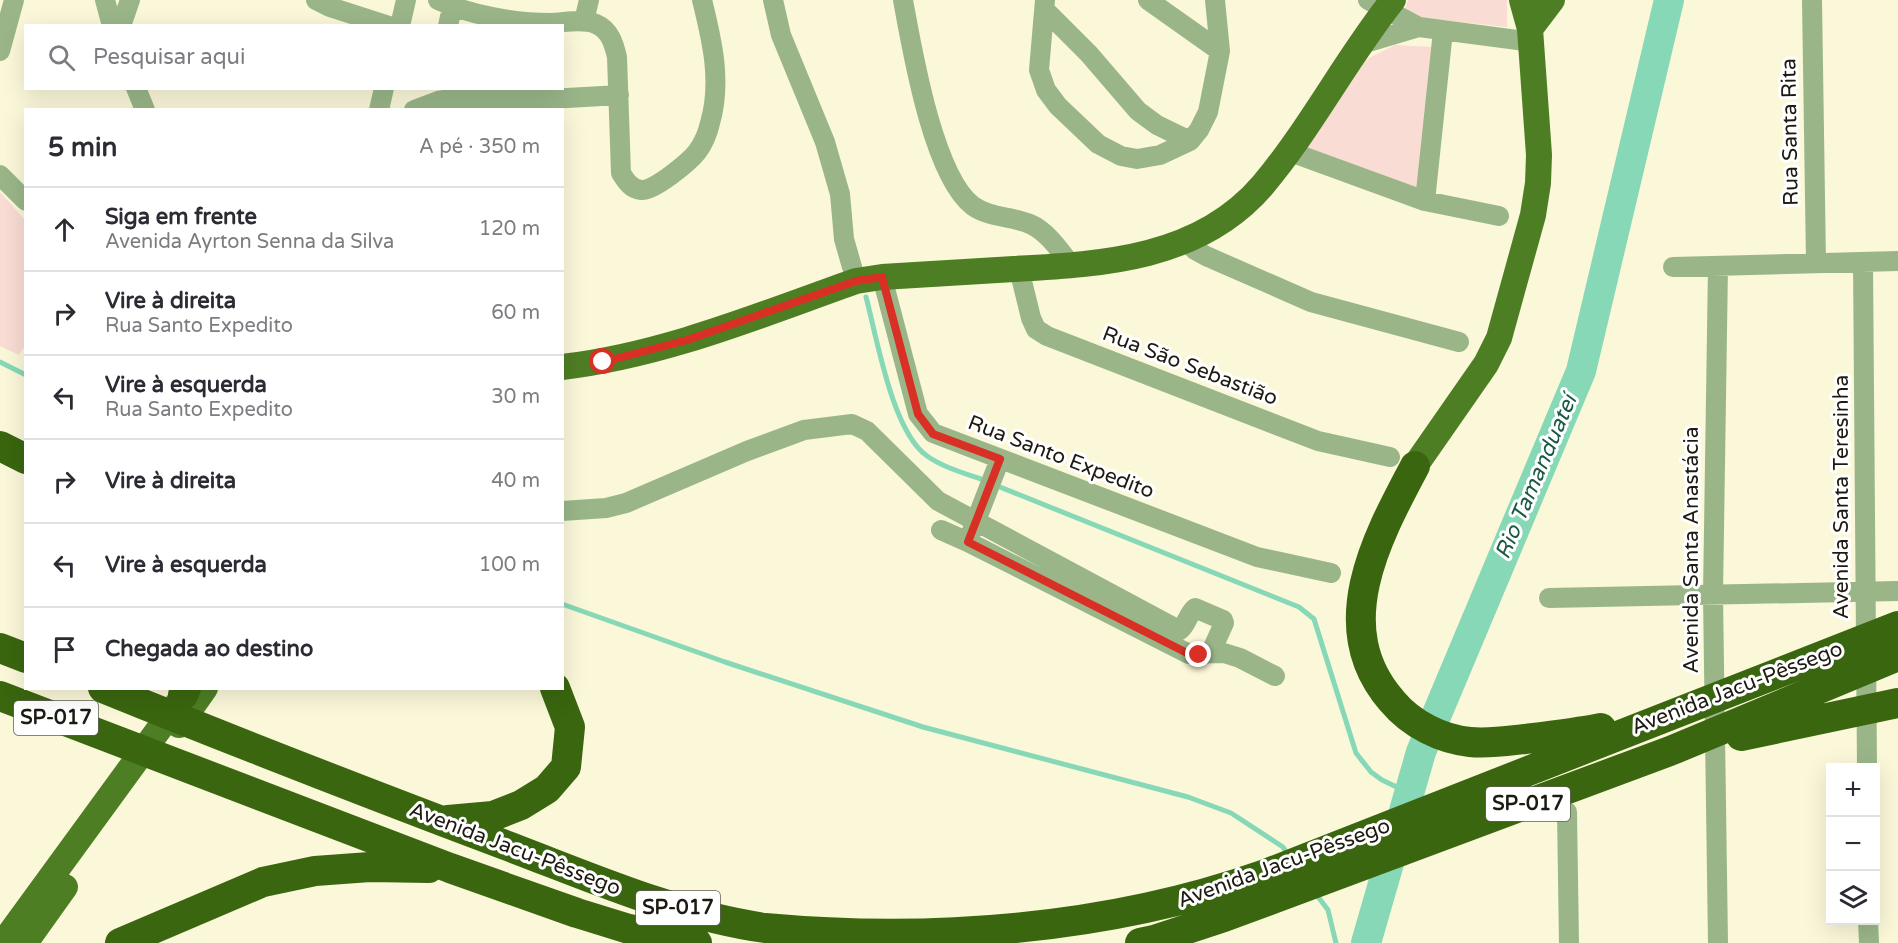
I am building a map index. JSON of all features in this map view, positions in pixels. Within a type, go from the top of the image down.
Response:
[{"type":"highway","points":[[0,446],[24,458]]},
{"type":"highway","points":[[1402,461],[1384,529],[1365,581],[1359,612],[1361,639],[1368,665],[1381,689],[1398,709],[1420,726],[1444,737],[1471,742],[1498,742],[1581,732],[1664,716]]},
{"type":"highway","name":"Avenida Jacu-Pêssego","points":[[108,690],[440,821],[616,887],[701,916],[765,928],[830,935],[902,938],[985,934],[1077,924],[1163,906],[1214,892],[1263,875],[1898,626]]},
{"type":"highway","points":[[0,648],[24,657]]},
{"type":"highway","name":"Avenida Jacu-Pêssego","points":[[1147,942],[1236,913],[1670,751],[1898,656]]},
{"type":"highway","points":[[440,821],[493,816],[521,805],[547,789],[566,767],[570,727],[556,690]]},
{"type":"highway","name":"Avenida Jacu-Pêssego","points":[[0,696],[450,868],[577,913],[629,929],[698,943]]},
{"type":"highway","points":[[1670,751],[1898,703]]},
{"type":"highway","points":[[120,943],[263,882],[315,872],[370,867],[450,868]]},
{"type":"main road","points":[[1402,461],[1486,364],[1499,338],[1509,309],[1533,215],[1538,183],[1539,155],[1531,36],[1522,0]]},
{"type":"main road","points":[[1531,36],[1552,0]]},
{"type":"main road","points":[[564,367],[603,362],[651,351],[856,281],[882,277],[1094,264],[1144,255],[1186,241],[1225,219],[1261,187],[1362,44],[1382,4]]},
{"type":"main road","points":[[3,943],[190,690]]},
{"type":"main road","points":[[25,943],[190,690]]},
{"type":"street","points":[[0,51],[14,0]]},
{"type":"street","points":[[105,0],[111,24]]},
{"type":"street","points":[[122,24],[130,0]]},
{"type":"street","points":[[316,0],[330,7],[383,24]]},
{"type":"street","points":[[400,24],[406,0]]},
{"type":"street","points":[[584,21],[589,0]]},
{"type":"street","points":[[446,11],[549,23],[584,21],[596,24],[607,32],[614,42],[617,57],[621,173],[626,182],[634,188],[649,190],[695,154],[710,123],[715,95],[715,69],[712,38],[702,0]]},
{"type":"street","points":[[773,0],[781,35],[825,142],[840,194],[844,239],[856,281]]},
{"type":"street","points":[[903,0],[912,50],[936,140],[945,167],[961,193],[974,206],[989,214],[1029,224],[1040,230],[1072,266]]},
{"type":"street","points":[[1148,0],[1220,51]]},
{"type":"street","points":[[1045,5],[1039,70],[1046,90],[1058,106],[1098,144],[1121,156],[1137,159],[1160,155],[1190,141],[1199,130],[1208,112],[1220,51],[1215,0]]},
{"type":"street","name":"Rua Santa Rita","points":[[1812,0],[1816,263]]},
{"type":"street","points":[[1382,4],[1419,27],[1443,32],[1531,36]]},
{"type":"street","points":[[1045,5],[1138,111],[1156,124],[1190,141]]},
{"type":"street","points":[[1362,44],[1419,27]]},
{"type":"street","points":[[1425,201],[1443,32]]},
{"type":"street","points":[[137,90],[144,108]]},
{"type":"street","points":[[379,108],[384,90]]},
{"type":"street","points":[[424,103],[451,99],[550,104],[620,95]]},
{"type":"street","points":[[1288,151],[1425,201],[1499,216]]},
{"type":"street","points":[[0,175],[24,199]]},
{"type":"street","points":[[1186,241],[1206,256],[1311,302],[1459,342]]},
{"type":"street","points":[[1673,267],[1898,261]]},
{"type":"street","name":"Avenida Santa Teresinha","points":[[1863,262],[1867,763]]},
{"type":"street","name":"Avenida Santa Anastácia","points":[[1718,266],[1713,595],[1718,943]]},
{"type":"street","name":"Rua São Sebastião","points":[[1019,269],[1036,330],[1047,336],[1318,441],[1402,461]]},
{"type":"street","name":"Rua Santo Expedito","points":[[882,277],[918,414],[923,423],[933,434],[994,475],[1257,557],[1330,573]]},
{"type":"street","points":[[564,511],[606,508],[626,503],[747,451],[804,430],[852,424],[867,431],[938,501],[1175,628],[1180,630],[1195,608],[1223,620],[1224,623],[1211,652]]},
{"type":"street","points":[[968,542],[994,475]]},
{"type":"street","points":[[941,530],[1189,654],[1224,653],[1240,658],[1275,676]]},
{"type":"street","points":[[1549,598],[1898,591]]},
{"type":"street","points":[[1567,812],[1569,943]]},
{"type":"street","points":[[1868,925],[1869,943]]},
{"type":"shaded area","points":[[1408,0],[1507,0],[1507,27],[1403,16]]},
{"type":"shaded area","points":[[1395,45],[1433,47],[1417,190],[1302,148],[1355,71],[1369,58]]},
{"type":"shaded area","points":[[0,192],[24,219],[24,347],[19,355],[0,346]]},
{"type":"waterway","name":"Rio Tamanduateí","points":[[1366,943],[1421,752],[1581,371],[1669,0]]},
{"type":"waterway","points":[[866,297],[895,406],[915,444],[927,456],[941,464],[987,481]]},
{"type":"waterway","points":[[0,362],[24,374]]},
{"type":"waterway","points":[[995,485],[1299,607],[1314,619],[1356,753],[1371,772],[1407,792]]},
{"type":"waterway","points":[[564,605],[725,662],[923,727],[1188,797],[1231,813],[1283,847],[1288,855]]},
{"type":"waterway","points":[[1316,894],[1328,910],[1336,943]]},
{"type":"route","points":[[603,362],[687,340],[856,281],[882,277],[918,414],[923,423],[933,434],[1000,459],[968,542],[1189,654],[1199,655]]}]
